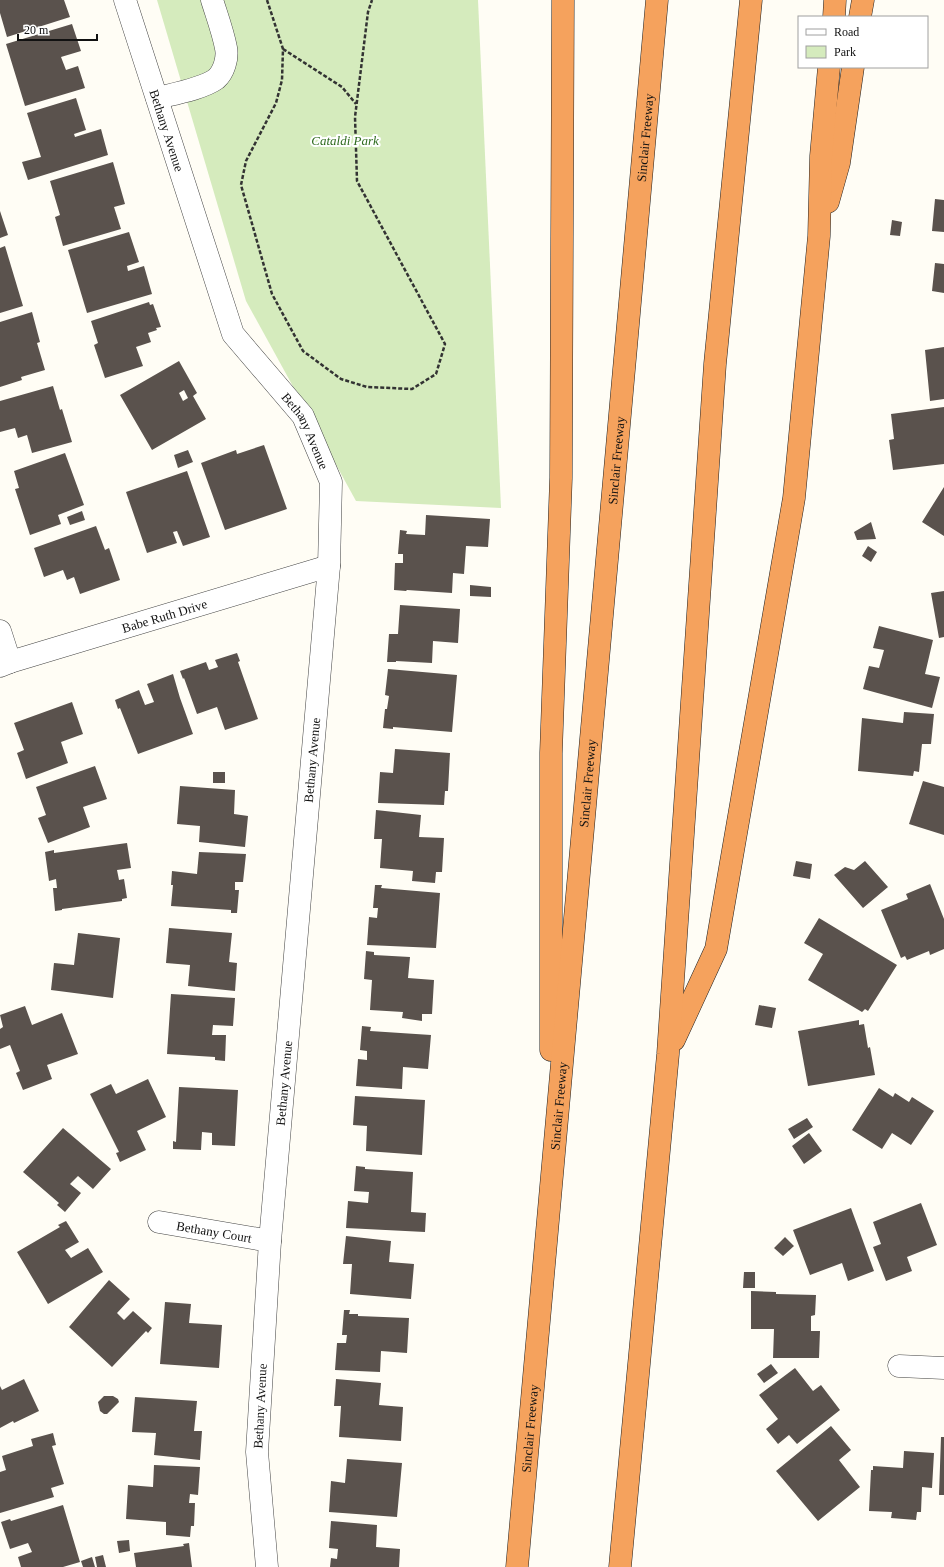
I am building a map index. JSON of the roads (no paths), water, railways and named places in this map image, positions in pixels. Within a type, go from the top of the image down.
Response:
[{"type":"highway","points":[[551,1195],[551,753],[561,478],[563,0]]},
{"type":"highway","name":"Sinclair Freeway","points":[[518,1567],[657,0]]},
{"type":"highway","points":[[620,1567],[668,1054],[715,364],[751,0]]},
{"type":"highway","points":[[834,16],[835,0]]},
{"type":"highway","points":[[860,16],[863,0]]},
{"type":"highway","points":[[668,1054],[716,949],[794,498],[819,236],[821,156],[829,68]]},
{"type":"highway","points":[[819,236],[839,163],[853,68]]},
{"type":"street","name":"Bethany Avenue","points":[[125,0],[233,334],[303,416],[330,482],[329,566],[270,1241],[258,1452],[267,1567]]},
{"type":"street","points":[[156,98],[202,86],[216,79],[223,69],[226,60],[226,48],[212,0]]},
{"type":"street","name":"Babe Ruth Drive","points":[[5,664],[329,566]]},
{"type":"street","points":[[0,631],[5,664]]},
{"type":"street","name":"Bethany Court","points":[[159,1222],[270,1241]]},
{"type":"street","points":[[899,1366],[944,1368]]},
{"type":"park label","name":"Cataldi Park","points":[[345,140]]}]
